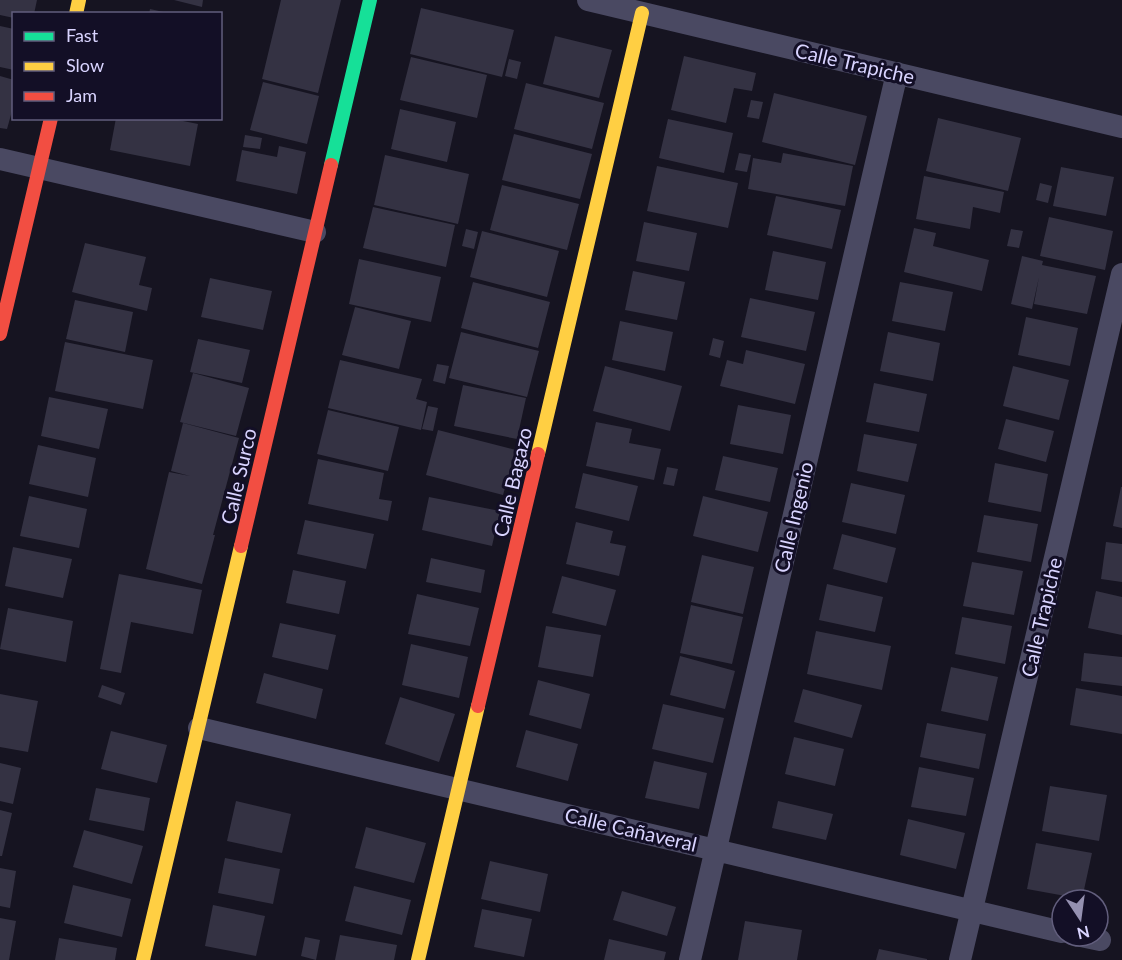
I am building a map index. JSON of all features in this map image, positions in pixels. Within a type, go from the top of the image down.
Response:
[{"type":"street","name":"Calle Surco","points":[[143,960],[370,0]]},
{"type":"street","name":"Calle Trapiche","points":[[588,0],[1122,127]]},
{"type":"street","name":"Calle Bagazo","points":[[418,960],[642,13]]},
{"type":"street","name":"Calle Ingenio","points":[[690,960],[897,73]]},
{"type":"street","points":[[0,334],[51,120]]},
{"type":"street","points":[[0,159],[315,232]]},
{"type":"street","name":"Calle Trapiche","points":[[960,960],[1122,274]]},
{"type":"street","name":"Calle Cañaveral","points":[[199,728],[1050,929]]},
{"type":"building","points":[[0,0],[37,0],[34,12],[12,12],[12,18],[0,15]]},
{"type":"building","points":[[174,0],[203,0],[202,7]]},
{"type":"building","points":[[281,0],[341,0],[318,93],[262,79]]},
{"type":"building","points":[[421,8],[514,30],[502,77],[410,54]]},
{"type":"building","points":[[0,26],[12,29],[12,70],[0,67]]},
{"type":"building","points":[[555,36],[612,50],[599,98],[543,84]]},
{"type":"building","points":[[684,56],[756,73],[752,91],[734,88],[726,123],[671,110]]},
{"type":"building","points":[[411,57],[487,75],[477,118],[400,100]]},
{"type":"building","points":[[509,59],[521,62],[517,79],[505,76]]},
{"type":"building","points":[[0,76],[12,79],[12,111],[7,129],[0,128]]},
{"type":"building","points":[[263,82],[319,96],[307,144],[250,130]]},
{"type":"building","points":[[526,83],[604,103],[592,149],[514,129]]},
{"type":"building","points":[[774,93],[867,116],[855,165],[762,142]]},
{"type":"building","points":[[751,100],[763,102],[759,119],[747,117]]},
{"type":"building","points":[[400,109],[456,122],[447,162],[391,149]]},
{"type":"building","points":[[938,118],[1021,138],[1008,191],[926,171]]},
{"type":"building","points":[[668,119],[733,133],[724,173],[659,158]]},
{"type":"building","points":[[116,120],[178,120],[198,124],[190,166],[110,150]]},
{"type":"building","points":[[514,134],[592,154],[580,199],[502,180]]},
{"type":"building","points":[[245,135],[262,138],[260,149],[243,147]]},
{"type":"building","points":[[279,146],[306,152],[297,194],[236,181],[242,150],[277,157]]},
{"type":"building","points":[[739,153],[751,155],[747,172],[735,170]]},
{"type":"building","points":[[783,153],[853,166],[845,206],[748,189],[753,158],[781,163]]},
{"type":"building","points":[[385,155],[469,174],[458,224],[374,205]]},
{"type":"building","points":[[657,166],[738,183],[728,228],[647,211]]},
{"type":"building","points":[[1061,167],[1114,177],[1106,216],[1053,206]]},
{"type":"building","points":[[924,176],[1004,192],[1000,213],[973,207],[970,229],[916,219]]},
{"type":"building","points":[[1040,183],[1052,186],[1048,203],[1036,200]]},
{"type":"building","points":[[502,185],[579,204],[567,250],[490,230]]},
{"type":"building","points":[[776,196],[841,210],[832,249],[767,235]]},
{"type":"building","points":[[373,207],[455,225],[446,267],[363,248]]},
{"type":"building","points":[[1049,217],[1113,231],[1105,270],[1040,256]]},
{"type":"building","points":[[644,222],[697,233],[689,271],[636,261]]},
{"type":"building","points":[[914,228],[936,233],[933,246],[989,260],[982,291],[904,272]]},
{"type":"building","points":[[466,229],[478,232],[474,249],[462,246]]},
{"type":"building","points":[[1011,229],[1023,231],[1019,248],[1007,246]]},
{"type":"building","points":[[482,231],[559,251],[547,297],[470,277]]},
{"type":"building","points":[[85,243],[146,257],[139,285],[152,288],[147,311],[72,292]]},
{"type":"building","points":[[773,251],[826,262],[818,300],[765,290]]},
{"type":"building","points":[[1022,256],[1043,261],[1042,265],[1096,276],[1087,314],[1034,304],[1039,277],[1032,309],[1011,304]]},
{"type":"building","points":[[359,259],[441,277],[431,322],[349,304]]},
{"type":"building","points":[[633,271],[685,282],[677,320],[625,310]]},
{"type":"building","points":[[210,278],[272,291],[263,330],[201,317]]},
{"type":"building","points":[[473,282],[550,302],[538,348],[461,328]]},
{"type":"building","points":[[900,282],[953,292],[945,331],[892,321]]},
{"type":"building","points":[[750,298],[815,312],[806,351],[741,337]]},
{"type":"building","points":[[75,300],[133,312],[125,352],[66,339]]},
{"type":"building","points":[[355,307],[411,321],[399,369],[342,355]]},
{"type":"building","points":[[1026,317],[1078,328],[1070,366],[1018,355]]},
{"type":"building","points":[[620,321],[673,332],[665,371],[612,360]]},
{"type":"building","points":[[461,332],[539,351],[527,397],[449,378]]},
{"type":"building","points":[[888,332],[940,343],[933,381],[880,371]]},
{"type":"building","points":[[713,338],[724,341],[720,358],[709,355]]},
{"type":"building","points":[[198,339],[250,350],[242,383],[190,372]]},
{"type":"building","points":[[65,342],[153,360],[143,409],[55,391]]},
{"type":"building","points":[[746,350],[805,364],[795,404],[720,386],[727,360],[743,364]]},
{"type":"building","points":[[340,360],[422,379],[416,399],[427,402],[421,430],[328,408]]},
{"type":"building","points":[[437,364],[449,366],[445,384],[433,381]]},
{"type":"building","points":[[605,366],[682,386],[670,431],[593,411]]},
{"type":"building","points":[[1013,366],[1069,380],[1059,420],[1003,406]]},
{"type":"building","points":[[193,373],[249,388],[236,436],[180,422]]},
{"type":"building","points":[[874,383],[927,394],[919,432],[866,422]]},
{"type":"building","points":[[463,385],[526,398],[517,439],[454,426]]},
{"type":"building","points":[[49,397],[108,409],[99,449],[41,436]]},
{"type":"building","points":[[738,405],[791,415],[783,454],[730,444]]},
{"type":"building","points":[[428,406],[438,408],[433,431],[422,429]]},
{"type":"building","points":[[328,410],[399,427],[388,471],[317,454]]},
{"type":"building","points":[[1006,419],[1054,431],[1046,462],[998,449]]},
{"type":"building","points":[[596,422],[632,429],[629,443],[661,449],[654,480],[586,466]]},
{"type":"building","points":[[183,423],[239,438],[202,584],[146,569],[169,472],[190,476],[171,471]]},
{"type":"building","points":[[438,430],[516,450],[503,495],[426,475]]},
{"type":"building","points":[[864,434],[917,444],[908,482],[857,471]]},
{"type":"building","points":[[38,445],[96,458],[88,497],[29,484]]},
{"type":"building","points":[[723,456],[778,468],[770,502],[715,490]]},
{"type":"building","points":[[318,459],[384,473],[379,499],[392,501],[388,521],[308,504]]},
{"type":"building","points":[[995,463],[1048,474],[1041,512],[988,502]]},
{"type":"building","points":[[667,467],[678,469],[674,486],[663,484]]},
{"type":"building","points":[[583,473],[638,486],[629,521],[575,508]]},
{"type":"building","points":[[851,483],[905,495],[896,534],[842,522]]},
{"type":"building","points":[[1122,487],[1122,528],[1113,526]]},
{"type":"building","points":[[29,496],[87,509],[79,548],[20,536]]},
{"type":"building","points":[[703,496],[768,512],[758,552],[693,536]]},
{"type":"building","points":[[429,497],[500,511],[492,546],[422,530]]},
{"type":"building","points":[[984,515],[1038,524],[1031,562],[977,552]]},
{"type":"building","points":[[305,520],[374,534],[366,569],[297,554]]},
{"type":"building","points":[[576,522],[613,531],[610,543],[626,546],[619,576],[566,564]]},
{"type":"building","points":[[842,534],[896,548],[887,583],[833,569]]},
{"type":"building","points":[[1106,542],[1122,544],[1122,582],[1101,579]]},
{"type":"building","points":[[13,547],[72,559],[63,598],[5,586]]},
{"type":"building","points":[[702,555],[754,567],[743,614],[691,602]]},
{"type":"building","points":[[431,558],[485,570],[481,593],[426,582]]},
{"type":"building","points":[[972,562],[1023,571],[1014,615],[963,606]]},
{"type":"building","points":[[293,570],[346,581],[339,614],[286,603]]},
{"type":"building","points":[[119,574],[202,590],[193,634],[131,622],[121,673],[100,669]]},
{"type":"building","points":[[562,576],[616,590],[606,626],[552,613]]},
{"type":"building","points":[[827,584],[883,597],[875,632],[819,620]]},
{"type":"building","points":[[1096,591],[1122,597],[1122,635],[1088,628]]},
{"type":"building","points":[[417,594],[479,608],[470,646],[408,634]]},
{"type":"building","points":[[691,605],[743,617],[732,664],[680,653]]},
{"type":"building","points":[[8,608],[73,621],[66,662],[0,649]]},
{"type":"building","points":[[962,617],[1012,626],[1005,664],[955,654]]},
{"type":"building","points":[[280,623],[336,635],[328,670],[272,657]]},
{"type":"building","points":[[546,626],[601,635],[593,677],[538,667]]},
{"type":"building","points":[[816,631],[891,646],[882,690],[807,674]]},
{"type":"building","points":[[411,644],[468,657],[459,698],[402,685]]},
{"type":"building","points":[[1084,653],[1122,657],[1122,686],[1081,681]]},
{"type":"building","points":[[680,656],[735,671],[725,709],[670,695]]},
{"type":"building","points":[[951,667],[998,677],[988,721],[941,711]]},
{"type":"building","points":[[264,673],[323,689],[316,719],[256,703]]},
{"type":"building","points":[[538,680],[590,694],[581,729],[529,715]]},
{"type":"building","points":[[102,685],[125,693],[121,705],[98,697]]},
{"type":"building","points":[[1076,688],[1122,696],[1122,734],[1070,725]]},
{"type":"building","points":[[803,689],[862,705],[852,738],[794,722]]},
{"type":"building","points":[[0,694],[38,701],[28,752],[0,747]]},
{"type":"building","points":[[400,697],[455,714],[439,762],[385,744]]},
{"type":"building","points":[[663,704],[724,718],[713,763],[652,749]]},
{"type":"building","points":[[927,723],[986,734],[979,769],[920,757]]},
{"type":"building","points":[[526,730],[578,744],[568,781],[516,767]]},
{"type":"building","points":[[111,731],[167,745],[157,783],[101,769]]},
{"type":"building","points":[[794,737],[844,749],[835,786],[785,774]]},
{"type":"building","points":[[654,761],[707,773],[699,809],[645,798]]},
{"type":"building","points":[[0,763],[21,768],[13,804],[0,801]]},
{"type":"building","points":[[919,767],[974,778],[966,816],[911,807]]},
{"type":"building","points":[[1050,786],[1107,795],[1099,841],[1042,831]]},
{"type":"building","points":[[96,788],[150,798],[144,831],[89,820]]},
{"type":"building","points":[[236,801],[291,814],[282,853],[227,841]]},
{"type":"building","points":[[778,801],[833,814],[826,840],[772,828]]},
{"type":"building","points":[[0,810],[12,813],[2,856],[0,856]]},
{"type":"building","points":[[908,819],[965,833],[956,869],[900,855]]},
{"type":"building","points":[[366,827],[426,843],[414,883],[355,868]]},
{"type":"building","points":[[84,830],[143,846],[132,884],[73,867]]},
{"type":"building","points":[[1036,843],[1092,853],[1084,888],[1050,888],[1050,893],[1027,889]]},
{"type":"building","points":[[225,858],[280,869],[273,904],[218,893]]},
{"type":"building","points":[[490,861],[548,874],[540,912],[481,899]]},
{"type":"building","points":[[0,868],[16,871],[10,908],[0,906]]},
{"type":"building","points":[[73,885],[131,899],[122,937],[64,923]]},
{"type":"building","points":[[354,886],[411,900],[402,935],[345,921]]},
{"type":"building","points":[[622,891],[676,907],[667,936],[613,920]]},
{"type":"building","points":[[213,905],[265,916],[256,956],[205,946]]},
{"type":"building","points":[[482,909],[532,919],[524,957],[474,947]]},
{"type":"building","points":[[0,918],[16,921],[9,960],[0,960]]},
{"type":"building","points":[[745,921],[802,930],[797,960],[738,960]]},
{"type":"building","points":[[340,935],[397,945],[394,960],[335,960]]},
{"type":"building","points":[[305,937],[320,940],[316,960],[301,956]]},
{"type":"building","points":[[59,938],[117,948],[115,960],[55,960]]},
{"type":"building","points":[[609,939],[666,952],[664,960],[604,960]]},
{"type":"building","points":[[879,949],[927,959],[927,960],[876,960]]},
{"type":"traffic: fast","points":[[331,165],[370,0]]},
{"type":"traffic: slow","points":[[76,12],[79,0]]},
{"type":"traffic: slow","points":[[538,454],[642,13]]},
{"type":"traffic: slow","points":[[143,960],[241,546]]},
{"type":"traffic: slow","points":[[418,960],[478,706]]},
{"type":"traffic: jam","points":[[0,334],[51,120]]},
{"type":"traffic: jam","points":[[241,546],[331,165]]},
{"type":"traffic: jam","points":[[478,706],[538,454]]}]
